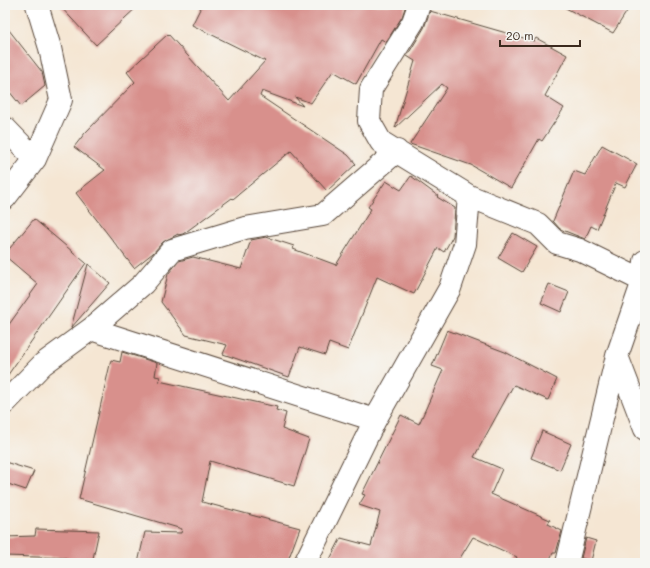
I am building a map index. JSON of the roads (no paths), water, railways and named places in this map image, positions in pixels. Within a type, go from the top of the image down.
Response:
[{"type":"street","points":[[5,198],[35,159],[61,100],[50,48],[37,5]]},
{"type":"street","points":[[419,5],[413,22],[371,89],[369,121],[381,142],[469,196],[538,224],[557,243],[644,271],[617,356],[567,563]]},
{"type":"street","points":[[5,128],[35,159]]},
{"type":"street","points":[[5,403],[43,364],[91,329],[143,284],[172,250],[246,228],[323,215],[397,151]]},
{"type":"street","points":[[305,563],[375,420],[450,288],[465,244],[469,196]]},
{"type":"street","points":[[91,329],[375,420]]},
{"type":"street","points":[[617,356],[645,429]]}]
